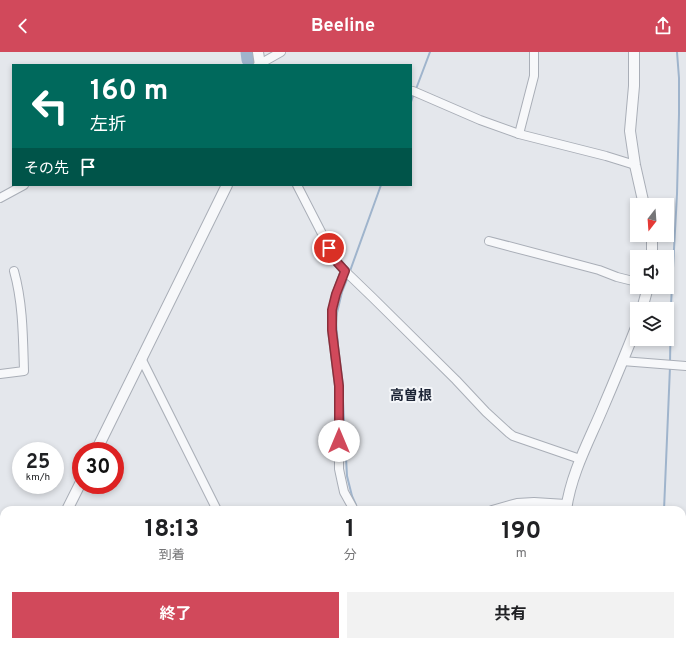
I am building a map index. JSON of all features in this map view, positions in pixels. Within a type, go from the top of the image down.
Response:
[{"type":"street","points":[[258,52],[259,64]]},
{"type":"street","points":[[261,64],[281,52]]},
{"type":"street","points":[[519,134],[534,76],[534,52]]},
{"type":"street","points":[[634,52],[634,86],[630,131],[635,165],[642,198]]},
{"type":"street","points":[[413,92],[480,120],[519,134],[606,156],[635,165]]},
{"type":"street","points":[[0,198],[22,186]]},
{"type":"street","points":[[100,442],[227,186]]},
{"type":"street","points":[[298,186],[336,261],[456,380],[486,412],[513,436],[580,458]]},
{"type":"street","points":[[489,241],[592,268],[617,278],[630,281]]},
{"type":"street","points":[[0,374],[24,371],[23,330],[18,288],[14,271]]},
{"type":"street","points":[[345,271],[336,294],[332,310],[332,330],[339,386],[339,469],[344,492],[352,506]]},
{"type":"street","points":[[566,506],[573,476],[630,342]]},
{"type":"street","points":[[141,358],[215,506]]},
{"type":"street","points":[[622,361],[686,366]]},
{"type":"street","points":[[69,506],[75,494]]},
{"type":"street","points":[[506,506],[517,503],[534,502],[560,506]]},
{"type":"waterway","points":[[247,52],[248,60]]},
{"type":"waterway","points":[[416,89],[430,52]]},
{"type":"waterway","points":[[670,363],[679,114],[677,52]]},
{"type":"waterway","points":[[412,99],[414,93]]},
{"type":"waterway","points":[[350,271],[381,186]]},
{"type":"waterway","points":[[336,317],[342,292],[348,277]]},
{"type":"waterway","points":[[336,324],[338,343]]},
{"type":"waterway","points":[[664,506],[670,367]]},
{"type":"waterway","points":[[343,401],[347,476],[356,505]]},
{"type":"district","name":"高曽根","points":[[411,396]]},
{"type":"route","points":[[329,248],[336,261],[345,271],[336,294],[332,310],[332,330],[339,386],[339,441]]}]
